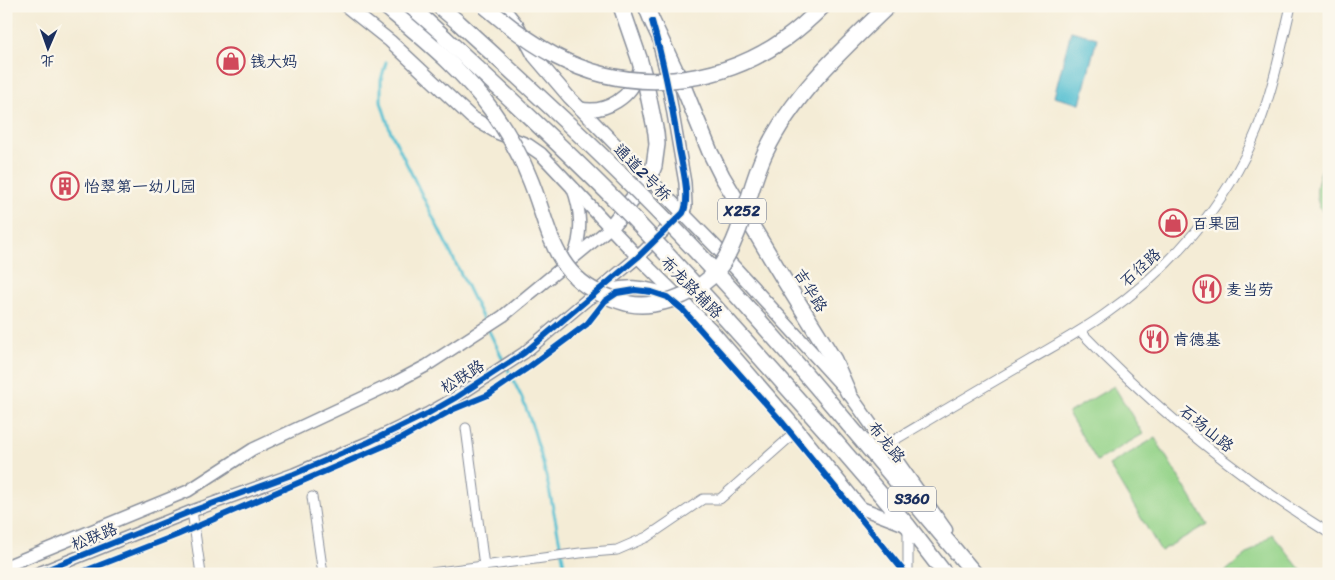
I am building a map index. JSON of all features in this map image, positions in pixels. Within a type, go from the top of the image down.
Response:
[{"type":"main road","name":"布龙路辅路","points":[[346,6],[397,47],[471,117],[498,133],[521,141],[534,149],[638,257],[710,328],[798,430],[860,508],[908,526]]},
{"type":"main road","points":[[385,6],[430,44],[470,83],[505,129],[530,178],[551,240],[567,268],[582,282],[601,294],[626,304],[644,305],[665,302],[688,293],[703,284],[716,272],[734,241],[759,166],[770,142],[788,112],[820,72],[888,6]]},
{"type":"main road","name":"S360","points":[[410,6],[546,133],[628,213],[698,287],[908,526],[945,574]]},
{"type":"main road","name":"通道2号桥","points":[[439,6],[548,105],[662,216],[745,304],[849,425]]},
{"type":"main road","points":[[485,6],[527,38],[557,57],[580,67],[607,75],[632,79],[678,80],[724,70],[757,56],[785,39],[823,6]]},
{"type":"main road","points":[[499,6],[519,28],[534,56],[579,108],[717,248],[848,392]]},
{"type":"main road","points":[[611,227],[649,178],[656,154],[656,133],[646,80],[620,6]]},
{"type":"main road","name":"吉华路","points":[[646,6],[722,176],[834,360],[848,392],[976,574]]},
{"type":"main road","points":[[579,108],[590,110],[602,108],[625,96],[636,79],[640,66],[639,58]]},
{"type":"main road","points":[[590,298],[614,288],[641,287],[668,294],[689,307]]},
{"type":"main road","name":"布龙路","points":[[849,425],[976,574]]},
{"type":"street","name":"石径路","points":[[886,445],[1080,331],[1125,300],[1165,265],[1190,239],[1217,203],[1244,156],[1262,115],[1274,81],[1290,6]]},
{"type":"street","points":[[652,21],[666,73],[682,165],[686,199],[683,213]]},
{"type":"street","points":[[571,186],[577,201],[579,222],[578,248],[573,259]]},
{"type":"street","name":"松联路","points":[[36,574],[192,511],[294,474],[369,442],[427,414],[524,353],[638,257],[683,213]]},
{"type":"street","name":"松联路","points":[[6,566],[188,491],[253,448],[394,383],[426,366],[503,316],[611,227]]},
{"type":"street","name":"石场山路","points":[[1080,331],[1136,387],[1200,443],[1268,494],[1329,533]]},
{"type":"street","points":[[466,428],[484,566]]},
{"type":"street","points":[[424,574],[470,571],[484,566],[617,550],[646,538],[703,499],[720,500],[798,430]]},
{"type":"street","points":[[312,497],[323,574]]},
{"type":"street","points":[[192,511],[200,574]]},
{"type":"street","points":[[908,526],[908,574]]},
{"type":"green space","points":[[1329,151],[1329,180],[1326,196],[1329,204],[1329,220],[1318,203],[1317,187]]},
{"type":"green space","points":[[1114,386],[1143,434],[1097,461],[1068,413]]},
{"type":"green space","points":[[1155,438],[1207,524],[1161,551],[1109,465]]},
{"type":"green space","points":[[1272,534],[1304,574],[1222,574]]},
{"type":"water","points":[[1071,31],[1097,38],[1080,104],[1054,97]]},
{"type":"waterway","points":[[386,62],[381,80],[381,102],[390,130],[522,398],[543,463],[566,574]]},
{"type":"cycle path","points":[[36,574],[192,511],[294,474],[369,442],[427,414],[524,353],[638,257],[683,213],[686,199],[684,172],[671,100],[652,21]]},
{"type":"cycle path","points":[[77,574],[177,535],[400,439],[454,409],[488,395],[587,324],[605,301],[617,293],[635,290],[652,292],[667,297],[683,310],[782,422],[906,574]]},
{"type":"place","name":"钱大妈","points":[[231,61]]},
{"type":"place","name":"怡翠第一幼儿园","points":[[65,186]]},
{"type":"place","name":"百果园","points":[[1173,223]]},
{"type":"place","name":"麦当劳","points":[[1207,289]]},
{"type":"place","name":"肯德基","points":[[1154,339]]}]
